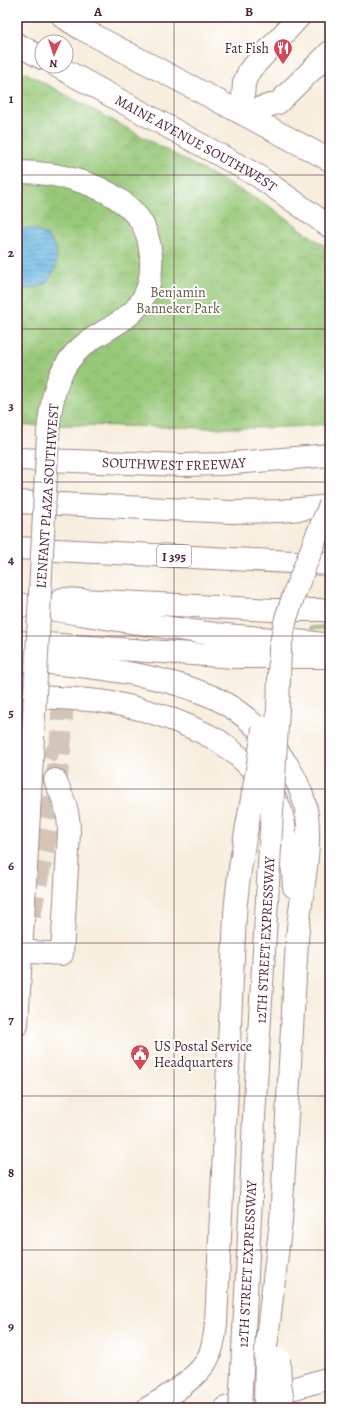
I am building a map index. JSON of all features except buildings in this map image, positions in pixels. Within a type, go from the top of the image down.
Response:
[{"type":"main road","points":[[63,17],[85,23],[325,159]]},
{"type":"main road","points":[[242,113],[244,83],[249,71],[299,17]]},
{"type":"main road","points":[[17,44],[34,54]]},
{"type":"main road","points":[[242,113],[278,103],[330,52]]},
{"type":"main road","name":"MAINE AVENUE SOUTHWEST","points":[[72,74],[258,176],[330,227]]},
{"type":"main road","name":"L'ENFANT PLAZA SOUTHWEST","points":[[17,172],[51,174],[89,184],[119,200],[140,220],[147,233],[151,248],[151,277],[147,290],[138,306],[124,320],[94,337],[71,356],[64,367],[53,398],[48,433],[30,796],[19,951],[17,1025]]},
{"type":"main road","points":[[17,452],[83,462]]},
{"type":"main road","name":"SOUTHWEST FREEWAY","points":[[17,459],[147,464],[222,464],[330,455]]},
{"type":"main road","points":[[17,502],[231,512],[280,511],[330,505]]},
{"type":"main road","name":"12TH STREET EXPRESSWAY","points":[[240,1408],[254,1117],[278,708],[280,648],[286,618],[295,592],[330,505]]},
{"type":"main road","name":"I 395","points":[[17,548],[330,564]]},
{"type":"main road","points":[[17,597],[273,610],[330,610]]},
{"type":"main road","points":[[17,604],[140,624],[215,634],[306,641],[330,645]]},
{"type":"main road","points":[[17,642],[235,657],[330,657]]},
{"type":"main road","points":[[148,1408],[196,1374],[206,1362],[212,1350],[215,1337],[237,889],[246,826],[255,788],[266,703],[280,648]]},
{"type":"main road","points":[[17,660],[113,669],[174,683],[226,703],[252,722],[265,734],[284,760],[303,799],[307,814],[308,846],[297,938],[281,1221],[279,1369],[284,1408]]},
{"type":"main road","points":[[17,696],[105,702],[142,710],[190,727],[219,741],[245,762],[264,783],[278,805],[284,821],[285,834],[292,866],[297,938]]},
{"type":"main road","points":[[19,951],[62,954],[69,818],[67,808],[56,780]]},
{"type":"main road","points":[[265,1408],[266,1347],[281,1221]]},
{"type":"main road","points":[[225,1408],[330,1378]]},
{"type":"green space","name":"Benjamin Banneker Park","points":[[17,68],[269,206],[330,250],[330,424],[252,428],[95,425],[17,426],[17,287],[32,288],[47,282],[56,253],[55,246],[47,236],[35,231],[23,229],[17,230]]},
{"type":"green space","points":[[330,625],[330,629],[310,630],[310,627]]},
{"type":"water","points":[[26,228],[42,233],[52,242],[56,253],[56,265],[51,276],[43,284],[31,288],[17,287],[17,230]]},
{"type":"tunnel","points":[[30,916],[54,796],[60,753],[63,699]]},
{"type":"tunnel","points":[[17,733],[41,741],[60,753]]},
{"type":"tunnel","points":[[17,755],[20,764],[17,821]]},
{"type":"place","name":"Fat Fish","points":[[283,65]]},
{"type":"place","name":"US Postal Service Headquarters","points":[[140,1071]]}]
